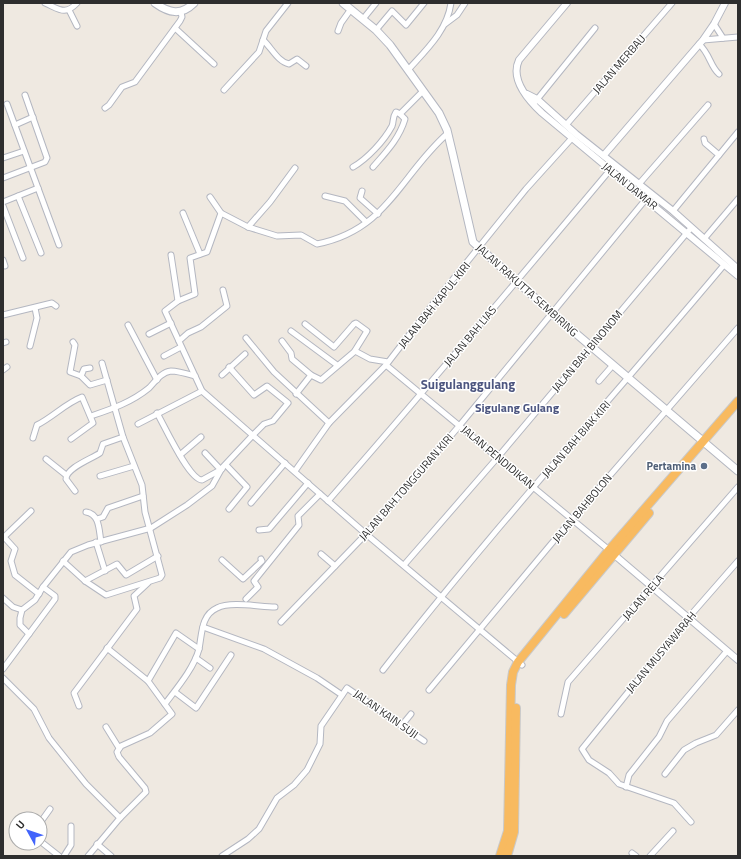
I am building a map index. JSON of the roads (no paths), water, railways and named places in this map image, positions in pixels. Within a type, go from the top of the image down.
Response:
[{"type":"highway","points":[[706,443],[738,401]]},
{"type":"highway","points":[[500,856],[508,831],[511,685],[513,672],[611,552],[706,443],[738,409]]},
{"type":"highway","points":[[507,856],[514,832],[516,686],[520,664]]},
{"type":"main road","points":[[155,3],[170,12],[181,12],[194,3]]},
{"type":"main road","name":"JALAN RAKUTTA SEMBIRING","points":[[343,3],[376,30],[390,45],[439,113],[448,133],[469,230],[473,242],[552,314],[738,471]]},
{"type":"street","points":[[45,3],[61,10],[68,10],[77,3]]},
{"type":"street","points":[[224,90],[259,52],[266,31],[288,3]]},
{"type":"street","points":[[363,19],[376,3]]},
{"type":"street","points":[[376,30],[392,11],[406,25],[424,3]]},
{"type":"street","points":[[408,70],[434,40],[445,24],[451,3]]},
{"type":"street","points":[[445,24],[457,15],[464,3]]},
{"type":"street","name":"JALAN DAMAR","points":[[567,3],[519,60],[515,68],[525,93],[572,138],[610,170],[714,252],[737,267]]},
{"type":"street","name":"JALAN MERBAU","points":[[566,125],[672,3]]},
{"type":"street","points":[[604,155],[701,42],[714,24],[725,3]]},
{"type":"street","points":[[338,32],[341,23],[351,9]]},
{"type":"street","points":[[68,10],[77,26]]},
{"type":"street","points":[[104,108],[110,104],[122,87],[135,82],[182,19],[181,12]]},
{"type":"street","points":[[714,24],[723,38]]},
{"type":"street","points":[[175,28],[214,64]]},
{"type":"street","points":[[535,102],[595,28]]},
{"type":"street","points":[[701,42],[738,37]]},
{"type":"street","points":[[263,40],[286,64],[298,59],[306,66]]},
{"type":"street","points":[[701,42],[714,69],[719,74]]},
{"type":"street","points":[[400,114],[423,90]]},
{"type":"street","points":[[3,178],[46,162],[47,158],[25,95]]},
{"type":"street","name":"JALAN DAMAR","points":[[535,102],[673,211],[689,231],[704,239],[724,265],[738,276]]},
{"type":"street","points":[[7,104],[59,245]]},
{"type":"street","points":[[639,184],[708,105]]},
{"type":"street","points":[[353,167],[365,159],[392,126],[392,118],[396,112],[405,119],[400,133],[373,167]]},
{"type":"street","points":[[15,125],[33,117]]},
{"type":"street","points":[[673,211],[738,132]]},
{"type":"street","points":[[210,197],[221,213],[248,227],[277,236],[301,235],[318,244],[352,231],[378,214],[388,205],[431,147],[448,133]]},
{"type":"street","name":"JALAN BAH KAPUL KIRI","points":[[295,471],[329,423],[387,364],[433,304],[526,189],[572,138]]},
{"type":"street","points":[[704,139],[705,143],[719,155]]},
{"type":"street","points":[[4,155],[24,151]]},
{"type":"street","points":[[248,227],[295,168]]},
{"type":"street","name":"JALAN BAH LIAS","points":[[328,501],[422,394],[469,336],[610,170]]},
{"type":"street","points":[[3,202],[38,188]]},
{"type":"street","points":[[362,191],[360,198],[378,214]]},
{"type":"street","points":[[18,196],[40,253]]},
{"type":"street","points":[[325,196],[345,201],[366,222]]},
{"type":"street","name":"JALAN BAH TONGGURAN KIRI","points":[[281,622],[366,534],[460,425],[646,198]]},
{"type":"street","points":[[704,239],[738,199]]},
{"type":"street","points":[[3,206],[23,258]]},
{"type":"street","points":[[183,213],[200,254]]},
{"type":"street","points":[[221,213],[207,252],[190,259],[195,294],[178,301],[165,310],[202,391],[366,534],[520,664]]},
{"type":"street","name":"JALAN BAH BINONOM","points":[[404,565],[498,457],[689,231]]},
{"type":"street","points":[[171,255],[178,301]]},
{"type":"street","name":"JALAN BAH BIAK KIRI","points":[[383,670],[442,597],[724,265]]},
{"type":"street","points":[[179,341],[188,333],[201,327],[227,306],[223,290]]},
{"type":"street","points":[[3,315],[52,303],[56,306]]},
{"type":"street","points":[[30,346],[37,318],[35,308]]},
{"type":"street","points":[[149,334],[171,323]]},
{"type":"street","points":[[282,340],[291,353],[292,359],[311,375],[321,380],[355,351],[367,331],[356,323],[334,347],[305,324]]},
{"type":"street","points":[[128,325],[157,380]]},
{"type":"street","name":"JALAN BAHBOLON","points":[[428,690],[481,630],[572,519],[738,328]]},
{"type":"street","points":[[290,331],[337,365]]},
{"type":"street","points":[[246,338],[272,370],[296,394],[329,423]]},
{"type":"street","points":[[73,342],[75,345],[70,372],[81,376],[90,386],[107,380]]},
{"type":"street","points":[[164,356],[181,347]]},
{"type":"street","points":[[355,351],[370,359],[387,364]]},
{"type":"street","points":[[222,375],[245,354]]},
{"type":"street","points":[[63,561],[85,581],[106,595],[150,582],[160,578],[162,574],[151,528],[145,512],[142,485],[122,437],[102,363]]},
{"type":"street","name":"JALAN PENDIDIKAN","points":[[387,364],[535,487],[738,660]]},
{"type":"street","points":[[599,381],[613,365]]},
{"type":"street","points":[[157,413],[194,477],[198,480],[202,480],[223,467],[264,424],[273,421],[288,403],[267,386],[254,395],[230,367]]},
{"type":"street","points":[[81,376],[84,369],[90,368]]},
{"type":"street","points":[[91,416],[115,408],[135,398],[164,373],[171,371],[195,376]]},
{"type":"street","points":[[296,394],[311,375]]},
{"type":"street","points":[[138,424],[202,391]]},
{"type":"street","points":[[34,438],[36,426],[73,401],[82,397],[91,416],[92,424],[71,439]]},
{"type":"street","points":[[45,421],[48,412]]},
{"type":"street","points":[[66,475],[73,467],[100,453],[102,444],[122,437]]},
{"type":"street","points":[[180,455],[201,437]]},
{"type":"street","points":[[205,453],[247,487],[229,509]]},
{"type":"street","points":[[46,459],[66,475],[66,479],[75,491]]},
{"type":"street","points":[[251,503],[285,463]]},
{"type":"street","points":[[100,476],[134,466]]},
{"type":"street","points":[[29,634],[20,624],[22,610],[32,604],[63,561],[74,550],[151,528],[162,522],[207,491],[214,484],[223,467]]},
{"type":"street","points":[[259,530],[269,529],[308,483]]},
{"type":"street","name":"JALAN RELA","points":[[561,714],[568,682],[738,488]]},
{"type":"street","points":[[254,582],[279,548],[299,525],[298,516],[320,494]]},
{"type":"street","points":[[97,519],[103,517],[108,508],[143,496]]},
{"type":"street","points":[[31,511],[4,537],[16,549],[11,561],[16,576],[39,594]]},
{"type":"street","points":[[86,512],[92,513],[97,519],[99,542],[105,571]]},
{"type":"street","points":[[321,554],[335,566]]},
{"type":"street","points":[[85,581],[117,564],[126,575],[158,556]]},
{"type":"street","points":[[245,578],[262,561],[261,559]]},
{"type":"street","points":[[222,560],[241,578],[254,582],[258,587],[246,599]]},
{"type":"street","name":"JALAN MUSYAWARAH","points":[[626,787],[618,784],[609,773],[588,758],[582,751],[585,743],[689,617],[738,561]]},
{"type":"street","points":[[79,706],[74,693],[136,609],[135,595],[150,582]]},
{"type":"street","points":[[3,669],[56,598],[43,587]]},
{"type":"street","points":[[3,598],[13,607],[22,610]]},
{"type":"street","points":[[165,704],[175,692],[196,658],[203,627],[209,614],[218,607],[228,605],[276,607]]},
{"type":"street","points":[[203,627],[264,649],[317,678],[342,695]]},
{"type":"street","points":[[148,681],[176,633],[199,649]]},
{"type":"street","points":[[107,648],[148,681],[172,714],[150,733],[119,748]]},
{"type":"street","points":[[691,822],[674,802],[626,787],[629,775],[660,735],[666,723],[727,651]]},
{"type":"street","points":[[175,692],[196,708],[230,654]]},
{"type":"street","points":[[196,658],[210,668]]},
{"type":"street","points":[[3,678],[34,709],[49,738],[86,784],[120,818]]},
{"type":"street","name":"JALAN KAIN SUJI","points":[[222,856],[248,839],[259,829],[274,800],[294,785],[307,770],[320,744],[321,726],[348,688],[424,741]]},
{"type":"street","points":[[665,774],[684,750],[696,743],[716,735],[738,710]]},
{"type":"street","points":[[402,726],[411,714]]},
{"type":"street","points":[[88,856],[120,818],[143,796],[146,790],[119,757],[117,752],[119,748],[106,727]]},
{"type":"street","points":[[64,856],[71,845],[71,826]]},
{"type":"street","points":[[650,856],[673,831]]},
{"type":"street","points":[[97,844],[111,856]]},
{"type":"street","points":[[48,847],[59,856]]},
{"type":"place","name":"Pertamina","points":[[704,466]]},
{"type":"district","name":"Suigulanggulang","points":[[468,384]]},
{"type":"district","name":"Sigulang Gulang","points":[[517,407]]}]
